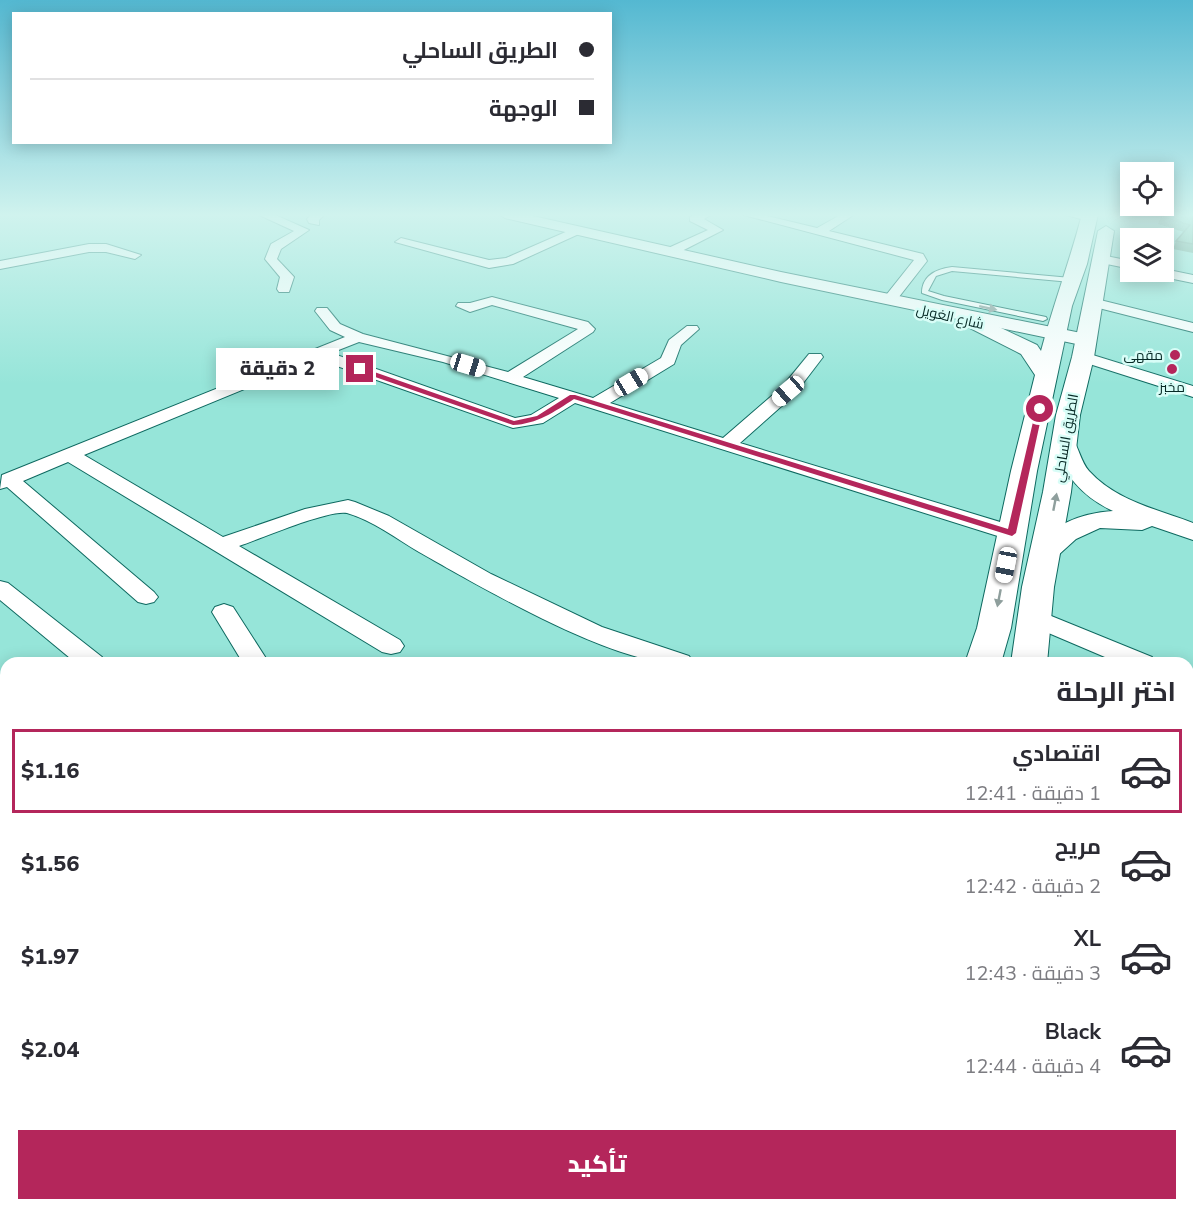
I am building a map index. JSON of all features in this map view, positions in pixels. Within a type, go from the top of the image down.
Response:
[{"type":"highway","name":"الطريق الساحلي","points":[[985,657],[994,628],[1012,533],[1047,377],[1054,326],[1075,270]]},
{"type":"highway","name":"الطريق الساحلي","points":[[1030,657],[1034,616],[1068,415],[1085,348],[1099,270]]},
{"type":"highway","points":[[971,319],[1054,326]]},
{"type":"highway","points":[[971,319],[1029,350],[1047,377]]},
{"type":"street","points":[[281,270],[287,277],[284,289]]},
{"type":"street","name":"شارع الغويل","points":[[752,270],[971,319]]},
{"type":"street","points":[[890,299],[915,270]]},
{"type":"street","points":[[1174,275],[1193,279]]},
{"type":"street","name":"شارع الغويل","points":[[781,277],[890,299],[971,319]]},
{"type":"street","points":[[463,306],[470,308],[492,301],[586,327],[586,331],[510,378]]},
{"type":"street","points":[[1092,302],[1193,328]]},
{"type":"street","points":[[322,311],[335,327],[358,337],[510,378],[1012,533]]},
{"type":"street","points":[[1054,326],[1085,348],[1193,392]]},
{"type":"street","points":[[595,404],[668,361],[674,343],[692,329]]},
{"type":"street","points":[[146,597],[5,481],[358,337]]},
{"type":"street","points":[[318,354],[513,423],[528,422],[573,397]]},
{"type":"street","points":[[727,444],[788,391],[816,357]]},
{"type":"street","points":[[1064,443],[1080,476],[1099,492],[1122,506],[1193,534]]},
{"type":"street","points":[[70,455],[120,486],[224,544],[391,646]]},
{"type":"street","points":[[224,544],[312,513],[348,506],[381,521],[483,579],[593,633],[665,657]]},
{"type":"street","points":[[1045,552],[1062,533],[1094,520],[1135,521],[1193,534]]},
{"type":"street","points":[[0,588],[86,657]]},
{"type":"street","points":[[224,612],[252,657]]},
{"type":"street","points":[[1034,616],[1129,657]]},
{"type":"lane","points":[[940,270],[936,271],[928,279],[924,292],[1054,326]]},
{"type":"lane","points":[[967,270],[1071,280]]},
{"type":"place","name":"مقهى","points":[[1175,355]]},
{"type":"place","name":"مخبز","points":[[1172,369]]},
{"type":"route","points":[[360,369],[519,424],[539,417],[573,397],[1012,533],[1024,471],[1040,409]]}]
